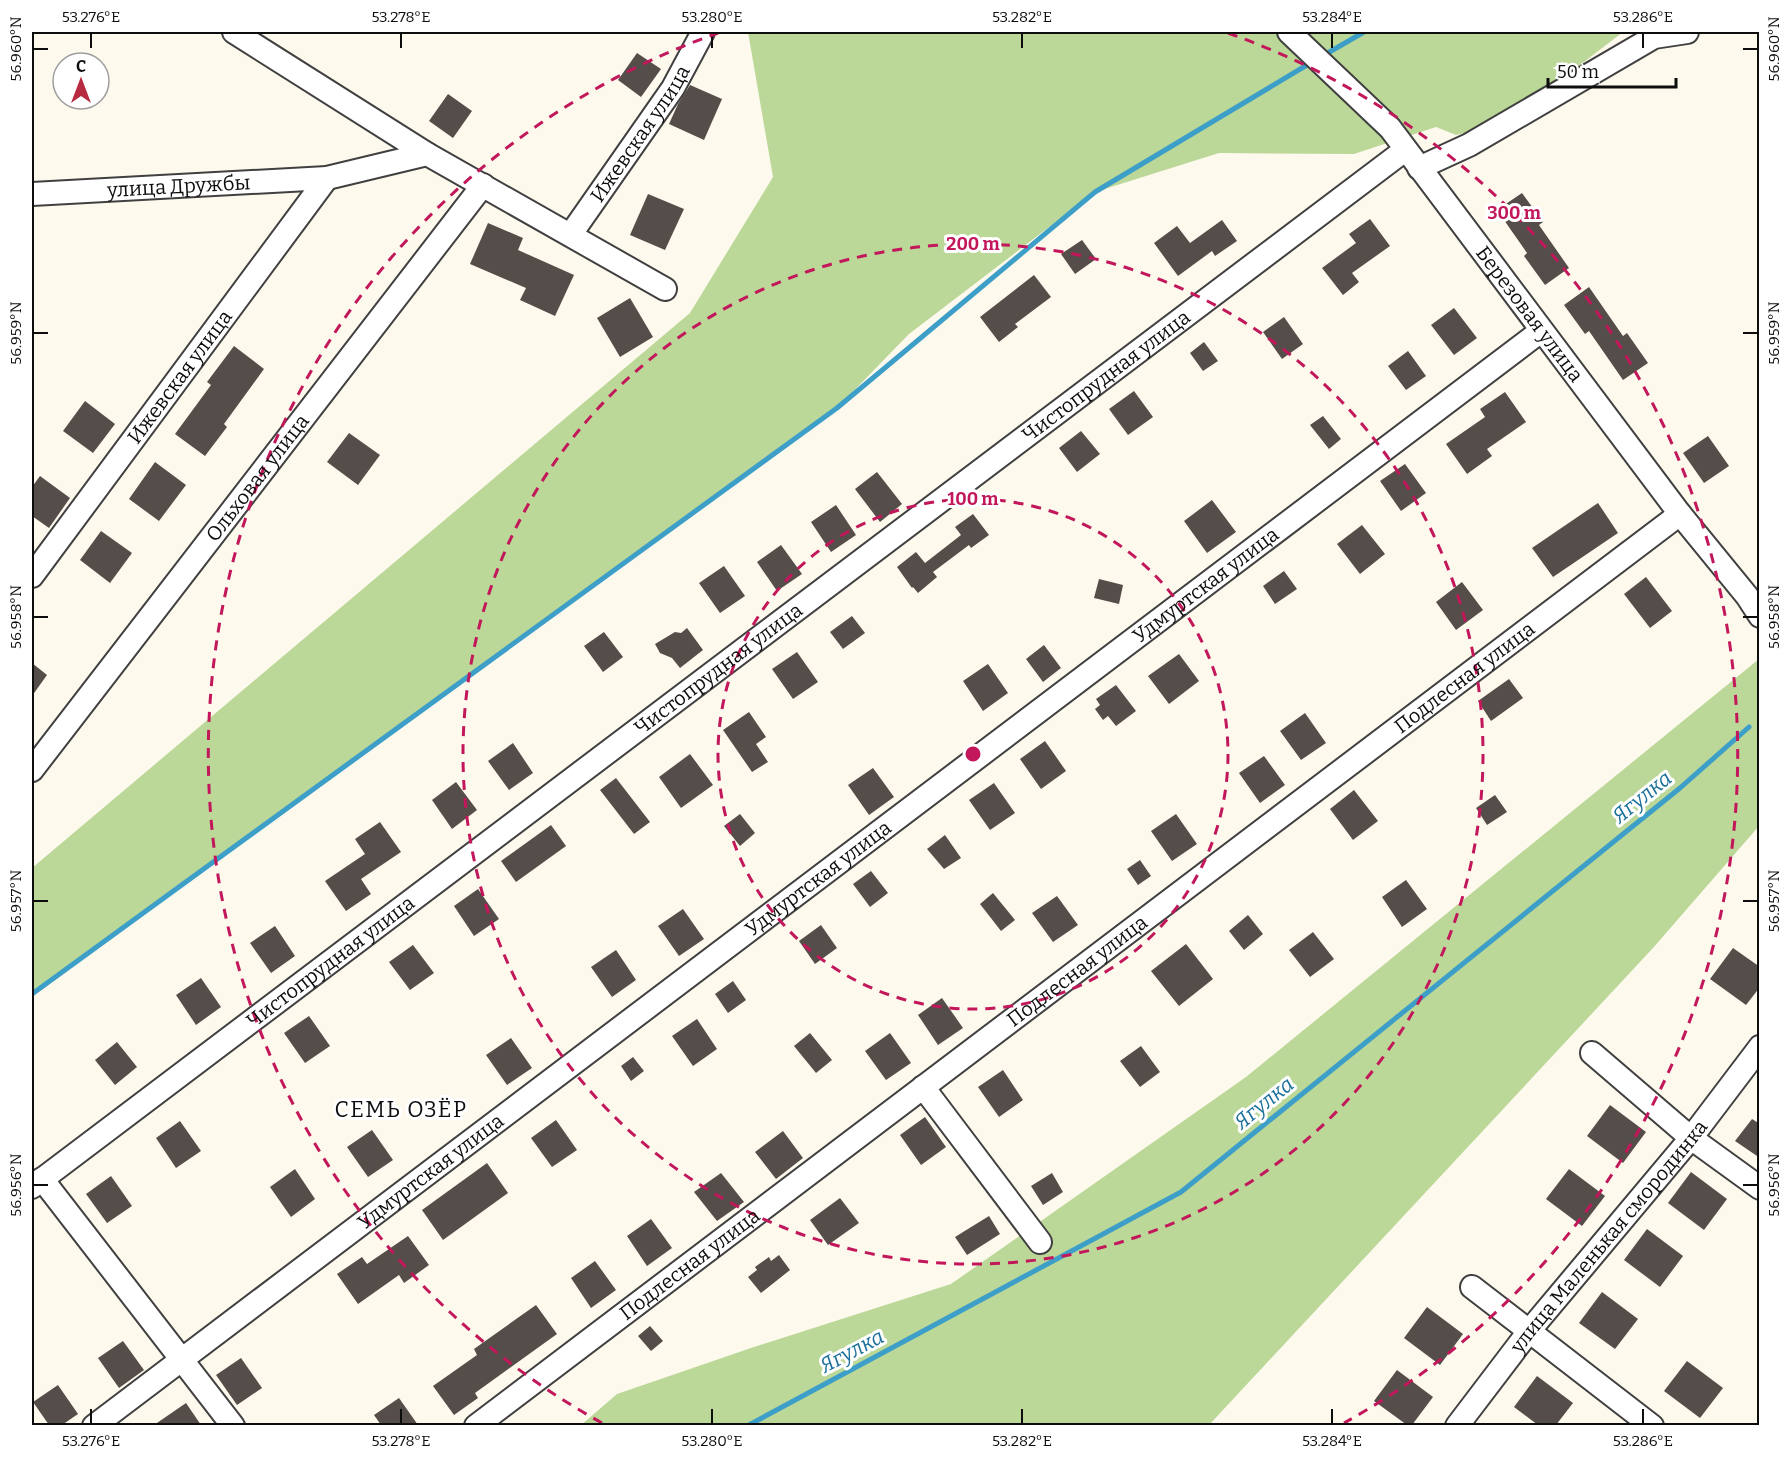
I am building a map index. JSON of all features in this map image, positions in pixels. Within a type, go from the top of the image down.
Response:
[{"type":"street","points":[[234,32],[427,154],[665,289]]},
{"type":"street","name":"Ижевская улица","points":[[571,234],[673,88],[703,32]]},
{"type":"street","name":"Березовая улица","points":[[1289,32],[1390,128],[1541,331],[1680,514],[1747,596],[1760,616]]},
{"type":"street","points":[[1419,168],[1470,145],[1654,37],[1687,32]]},
{"type":"street","name":"Чистопрудная улица","points":[[37,1183],[1405,150]]},
{"type":"street","points":[[327,178],[427,154]]},
{"type":"street","name":"Ижевская улица","points":[[32,576],[327,178]]},
{"type":"street","name":"улица Дружбы","points":[[32,194],[327,178]]},
{"type":"street","name":"Ольховая улица","points":[[32,770],[483,185]]},
{"type":"street","name":"Удмуртская улица","points":[[94,1425],[1541,331]]},
{"type":"street","name":"Подлесная улица","points":[[476,1425],[1680,514]]},
{"type":"street","name":"улица Маленькая смородинка","points":[[1457,1425],[1530,1330],[1691,1138],[1760,1047]]},
{"type":"street","points":[[1592,1053],[1691,1138],[1760,1188]]},
{"type":"street","points":[[923,1087],[1040,1242]]},
{"type":"street","points":[[37,1183],[233,1425]]},
{"type":"street","points":[[1472,1287],[1652,1425]]},
{"type":"green space","points":[[748,32],[1623,32],[1502,125],[1456,135],[1436,127],[1354,154],[1219,153],[1095,192],[909,334],[837,408],[255,831],[32,997],[32,868],[690,313],[773,177]]},
{"type":"green space","points":[[1759,659],[1759,826],[1653,948],[1209,1425],[580,1426],[617,1394],[951,1284],[1246,1077]]},
{"type":"building","points":[[637,53],[661,69],[641,97],[618,80]]},
{"type":"building","points":[[690,85],[722,99],[704,140],[669,124]]},
{"type":"building","points":[[448,94],[472,111],[453,138],[429,121]]},
{"type":"building","points":[[1522,193],[1543,222],[1539,225],[1569,268],[1545,285],[1524,256],[1527,253],[1497,210]]},
{"type":"building","points":[[648,194],[684,209],[665,250],[630,235]]},
{"type":"building","points":[[1370,219],[1390,246],[1352,273],[1359,282],[1343,295],[1322,268],[1356,243],[1349,234]]},
{"type":"building","points":[[1222,220],[1237,241],[1215,256],[1212,251],[1178,276],[1154,243],[1177,226],[1190,243]]},
{"type":"building","points":[[488,223],[523,238],[518,250],[574,275],[555,316],[520,300],[526,288],[470,264]]},
{"type":"building","points":[[1082,240],[1096,259],[1075,274],[1061,254]]},
{"type":"building","points":[[1034,275],[1051,297],[1015,324],[1018,327],[999,342],[980,317]]},
{"type":"building","points":[[1589,287],[1623,336],[1627,333],[1648,363],[1623,380],[1589,331],[1585,334],[1564,305]]},
{"type":"building","points":[[630,298],[653,337],[620,357],[597,318]]},
{"type":"building","points":[[1454,308],[1477,338],[1454,355],[1431,325]]},
{"type":"building","points":[[1284,317],[1303,344],[1282,359],[1263,332]]},
{"type":"building","points":[[1204,342],[1218,361],[1203,371],[1190,353]]},
{"type":"building","points":[[234,346],[264,369],[224,424],[227,427],[205,456],[175,434],[211,385],[207,382]]},
{"type":"building","points":[[1408,351],[1426,376],[1406,390],[1388,366]]},
{"type":"building","points":[[1134,391],[1153,417],[1128,435],[1109,409]]},
{"type":"building","points":[[1505,392],[1526,422],[1487,449],[1492,456],[1467,474],[1446,444],[1485,417],[1480,409]]},
{"type":"building","points":[[85,401],[115,424],[93,453],[63,431]]},
{"type":"building","points":[[1323,416],[1341,439],[1329,449],[1310,425]]},
{"type":"building","points":[[1081,431],[1100,454],[1077,472],[1059,448]]},
{"type":"building","points":[[349,433],[380,455],[358,485],[327,462]]},
{"type":"building","points":[[1708,436],[1729,466],[1704,483],[1683,453]]},
{"type":"building","points":[[155,462],[186,485],[159,521],[129,499]]},
{"type":"building","points":[[1405,464],[1426,493],[1401,511],[1380,481]]},
{"type":"building","points":[[877,472],[902,504],[880,522],[855,489]]},
{"type":"building","points":[[40,476],[70,498],[49,528],[32,516],[32,487]]},
{"type":"building","points":[[1212,500],[1236,532],[1207,553],[1184,521]]},
{"type":"building","points":[[1598,503],[1618,533],[1553,577],[1532,548]]},
{"type":"building","points":[[836,505],[856,535],[831,552],[811,522]]},
{"type":"building","points":[[973,514],[989,535],[971,548],[969,545],[933,572],[937,577],[918,593],[897,567],[916,552],[925,563],[961,535],[955,527]]},
{"type":"building","points":[[1362,525],[1385,554],[1360,574],[1337,544]]},
{"type":"building","points":[[101,531],[132,553],[110,583],[80,560]]},
{"type":"building","points":[[781,545],[802,574],[777,591],[757,562]]},
{"type":"building","points":[[724,566],[745,596],[720,613],[699,583]]},
{"type":"building","points":[[1284,571],[1297,589],[1275,604],[1263,586]]},
{"type":"building","points":[[1646,577],[1672,611],[1650,628],[1624,594]]},
{"type":"building","points":[[1099,579],[1123,585],[1119,604],[1094,598]]},
{"type":"building","points":[[1462,582],[1483,610],[1456,630],[1436,602]]},
{"type":"building","points":[[852,616],[865,633],[843,649],[830,632]]},
{"type":"building","points":[[687,628],[703,650],[680,668],[672,658],[660,653],[655,644]]},
{"type":"building","points":[[604,632],[623,657],[603,672],[584,646]]},
{"type":"building","points":[[1044,645],[1061,668],[1043,682],[1026,659]]},
{"type":"building","points":[[797,652],[818,682],[793,699],[772,669]]},
{"type":"building","points":[[1179,654],[1199,681],[1169,704],[1148,676]]},
{"type":"building","points":[[32,663],[47,675],[32,696]]},
{"type":"building","points":[[988,664],[1008,693],[983,711],[963,681]]},
{"type":"building","points":[[1509,679],[1523,698],[1491,721],[1478,701]]},
{"type":"building","points":[[1116,685],[1136,711],[1116,726],[1108,716],[1103,720],[1095,709],[1100,705],[1096,699]]},
{"type":"building","points":[[749,712],[766,737],[756,744],[768,762],[752,772],[723,730]]},
{"type":"building","points":[[1305,713],[1326,743],[1301,760],[1280,731]]},
{"type":"building","points":[[1045,741],[1066,771],[1041,789],[1020,759]]},
{"type":"building","points":[[513,743],[533,773],[509,790],[488,761]]},
{"type":"building","points":[[690,754],[713,785],[681,808],[659,777]]},
{"type":"building","points":[[1264,756],[1285,785],[1260,803],[1239,773]]},
{"type":"building","points":[[873,768],[894,797],[869,815],[848,785]]},
{"type":"building","points":[[616,778],[650,822],[634,834],[600,790]]},
{"type":"building","points":[[456,782],[477,810],[452,829],[432,800]]},
{"type":"building","points":[[994,783],[1015,813],[990,830],[969,800]]},
{"type":"building","points":[[1354,790],[1378,821],[1353,840],[1330,809]]},
{"type":"building","points":[[1495,795],[1507,812],[1487,825],[1476,808]]},
{"type":"building","points":[[740,814],[755,833],[740,846],[724,826]]},
{"type":"building","points":[[1176,814],[1197,844],[1172,861],[1151,831]]},
{"type":"building","points":[[380,822],[401,852],[361,879],[371,894],[346,911],[325,881],[365,854],[355,839]]},
{"type":"building","points":[[551,825],[566,846],[516,882],[501,861]]},
{"type":"building","points":[[945,835],[961,858],[944,869],[927,849]]},
{"type":"building","points":[[1140,860],[1151,876],[1138,885],[1127,869]]},
{"type":"building","points":[[871,871],[888,893],[870,907],[853,884]]},
{"type":"building","points":[[1406,880],[1427,909],[1402,927],[1382,897]]},
{"type":"building","points":[[478,889],[499,919],[474,936],[454,906]]},
{"type":"building","points":[[993,893],[1015,920],[1001,931],[980,904]]},
{"type":"building","points":[[1057,896],[1078,925],[1053,942],[1032,913]]},
{"type":"building","points":[[683,909],[704,939],[679,956],[658,926]]},
{"type":"building","points":[[1248,915],[1263,934],[1244,950],[1229,931]]},
{"type":"building","points":[[821,925],[837,948],[815,964],[799,941]]},
{"type":"building","points":[[275,926],[295,956],[271,973],[250,943]]},
{"type":"building","points":[[1313,932],[1334,959],[1310,977],[1289,950]]},
{"type":"building","points":[[1186,944],[1213,979],[1179,1006],[1151,971]]},
{"type":"building","points":[[413,945],[434,973],[410,990],[389,962]]},
{"type":"building","points":[[1733,948],[1760,967],[1760,987],[1746,1005],[1710,979]]},
{"type":"building","points":[[616,950],[636,980],[612,997],[591,967]]},
{"type":"building","points":[[201,978],[221,1007],[196,1025],[176,995]]},
{"type":"building","points":[[733,981],[746,1000],[728,1013],[715,994]]},
{"type":"building","points":[[942,998],[963,1028],[938,1045],[918,1015]]},
{"type":"building","points":[[309,1016],[330,1046],[305,1063],[284,1033]]},
{"type":"building","points":[[697,1019],[717,1049],[693,1066],[672,1036]]},
{"type":"building","points":[[810,1033],[832,1060],[816,1073],[794,1046]]},
{"type":"building","points":[[890,1033],[911,1063],[886,1080],[865,1051]]},
{"type":"building","points":[[511,1038],[532,1068],[507,1085],[486,1055]]},
{"type":"building","points":[[117,1042],[137,1067],[115,1085],[95,1060]]},
{"type":"building","points":[[1141,1046],[1160,1072],[1140,1087],[1120,1061]]},
{"type":"building","points":[[633,1057],[644,1071],[631,1081],[621,1066]]},
{"type":"building","points":[[1003,1070],[1023,1100],[999,1117],[978,1087]]},
{"type":"building","points":[[1610,1105],[1646,1132],[1623,1163],[1587,1136]]},
{"type":"building","points":[[925,1117],[946,1147],[921,1165],[900,1135]]},
{"type":"building","points":[[1752,1119],[1760,1124],[1760,1158],[1735,1141]]},
{"type":"building","points":[[556,1120],[577,1150],[552,1167],[531,1138]]},
{"type":"building","points":[[180,1121],[201,1151],[176,1168],[156,1138]]},
{"type":"building","points":[[372,1130],[393,1160],[368,1177],[347,1147]]},
{"type":"building","points":[[783,1131],[803,1158],[776,1179],[755,1152]]},
{"type":"building","points":[[487,1163],[508,1193],[443,1240],[422,1210]]},
{"type":"building","points":[[295,1169],[315,1199],[291,1217],[270,1187]]},
{"type":"building","points":[[1569,1169],[1605,1196],[1582,1226],[1546,1199]]},
{"type":"building","points":[[1691,1172],[1727,1199],[1704,1230],[1668,1203]]},
{"type":"building","points":[[721,1173],[744,1202],[717,1221],[694,1192]]},
{"type":"building","points":[[1052,1173],[1063,1192],[1043,1205],[1031,1186]]},
{"type":"building","points":[[111,1176],[132,1206],[107,1223],[86,1194]]},
{"type":"building","points":[[840,1198],[859,1223],[828,1245],[810,1220]]},
{"type":"building","points":[[989,1216],[1000,1234],[967,1255],[955,1237]]},
{"type":"building","points":[[651,1219],[672,1248],[647,1266],[627,1236]]},
{"type":"building","points":[[1647,1229],[1683,1256],[1660,1287],[1624,1260]]},
{"type":"building","points":[[408,1236],[429,1265],[404,1283],[399,1275],[358,1304],[337,1274],[362,1257],[367,1264]]},
{"type":"building","points":[[779,1255],[790,1270],[761,1293],[748,1277],[757,1270],[755,1267],[769,1257],[771,1261]]},
{"type":"building","points":[[595,1261],[616,1290],[591,1308],[571,1278]]},
{"type":"building","points":[[1602,1292],[1638,1319],[1615,1349],[1579,1323]]},
{"type":"building","points":[[536,1305],[557,1334],[475,1393],[478,1398],[454,1415],[433,1386],[477,1355],[474,1349]]},
{"type":"building","points":[[1427,1307],[1463,1334],[1440,1365],[1404,1338]]},
{"type":"building","points":[[650,1326],[663,1341],[651,1351],[638,1336]]},
{"type":"building","points":[[123,1341],[144,1370],[119,1388],[98,1358]]},
{"type":"building","points":[[241,1358],[262,1388],[237,1405],[216,1375]]},
{"type":"building","points":[[1687,1361],[1723,1388],[1700,1418],[1664,1391]]},
{"type":"building","points":[[1397,1370],[1433,1397],[1412,1425],[1407,1425],[1374,1401]]},
{"type":"building","points":[[1537,1376],[1573,1403],[1556,1425],[1538,1425],[1514,1407]]},
{"type":"building","points":[[58,1385],[78,1414],[62,1425],[49,1425],[33,1402]]},
{"type":"building","points":[[399,1398],[418,1425],[381,1425],[374,1415]]},
{"type":"building","points":[[186,1403],[201,1425],[154,1425]]},
{"type":"waterway","points":[[1326,54],[1364,32]]},
{"type":"waterway","points":[[32,994],[837,408],[1095,192],[1312,62]]},
{"type":"waterway","name":"Ягулка","points":[[747,1426],[1181,1192],[1680,788],[1749,727]]},
{"type":"district","name":"СЕМЬ ОЗЁР","points":[[401,1109]]}]
